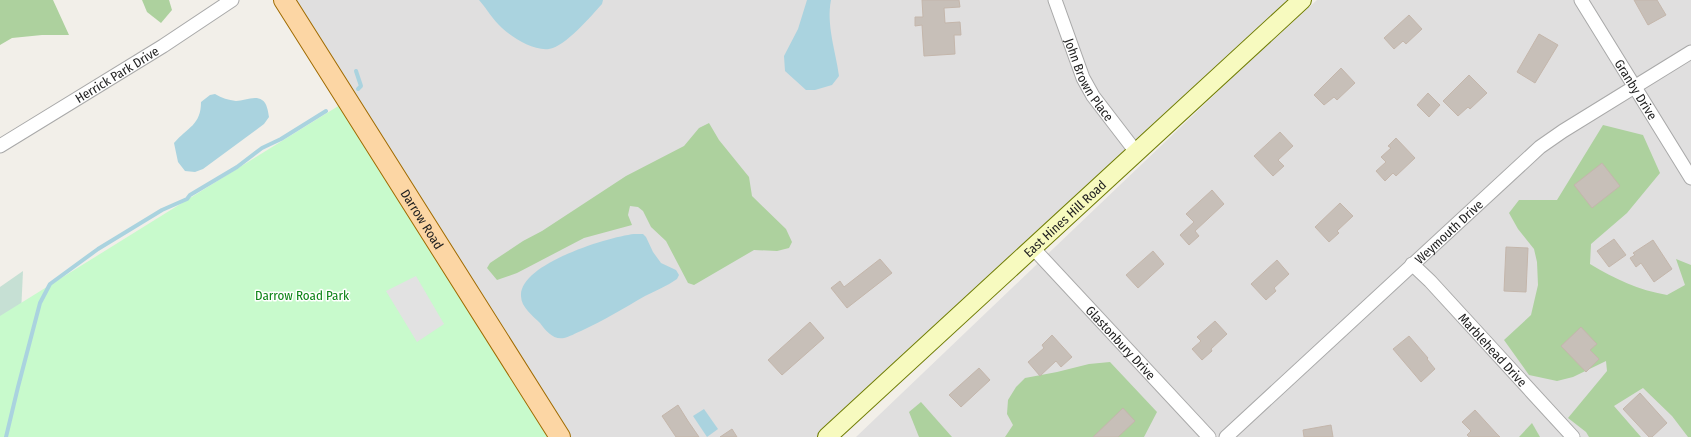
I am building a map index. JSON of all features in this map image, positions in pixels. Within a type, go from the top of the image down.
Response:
[{"type":"main road","name":"Darrow Road","points":[[284,0],[560,437]]},
{"type":"street","name":"Herrick Park Drive","points":[[0,146],[163,46],[232,0]]},
{"type":"street","name":"John Brown Place","points":[[1055,0],[1083,78],[1092,96],[1136,152]]},
{"type":"street","name":"East Hines Hill Road","points":[[827,437],[1302,0]]},
{"type":"street","name":"Granby Drive","points":[[1581,0],[1691,178]]},
{"type":"street","name":"Weymouth Drive","points":[[1226,437],[1540,147],[1634,86],[1691,52]]},
{"type":"street","name":"Glastonbury Drive","points":[[1033,248],[1209,437]]},
{"type":"street","name":"Marblehead Drive","points":[[1412,264],[1430,281],[1573,437]]},
{"type":"shaded area","points":[[284,0],[1302,0],[827,437],[560,437]]},
{"type":"shaded area","points":[[1317,0],[1691,0],[1691,437],[856,437],[1231,79]]},
{"type":"shaded area","points":[[416,276],[444,324],[417,342],[386,291]]},
{"type":"green space","points":[[0,0],[53,0],[69,35],[42,35],[12,38],[0,45]]},
{"type":"green space","points":[[142,0],[169,0],[172,10],[161,23],[147,12]]},
{"type":"green space","name":"Darrow Road Park","points":[[348,100],[560,437],[0,437],[0,316]]},
{"type":"green space","points":[[709,123],[719,140],[749,177],[752,196],[786,229],[792,242],[789,248],[777,251],[754,250],[694,285],[688,283],[666,241],[651,227],[643,211],[638,207],[630,206],[628,215],[632,225],[584,238],[517,273],[497,280],[487,268],[490,263],[523,241],[542,231],[626,176],[684,146],[699,128]]},
{"type":"green space","points":[[1603,125],[1643,135],[1660,173],[1627,213],[1591,244],[1590,264],[1627,283],[1656,293],[1667,295],[1685,285],[1676,259],[1691,265],[1691,437],[1688,437],[1672,416],[1643,388],[1614,406],[1641,437],[1589,437],[1586,432],[1568,418],[1607,371],[1606,361],[1573,377],[1557,381],[1529,375],[1504,340],[1531,315],[1538,285],[1537,262],[1534,249],[1518,229],[1509,213],[1519,200],[1557,200]]},
{"type":"green space","points":[[23,271],[20,334],[0,398],[0,287]]},
{"type":"green space","points":[[1110,362],[1157,412],[1144,437],[1005,437],[1013,425],[1007,414],[1008,400],[1016,387],[1025,378],[1089,364]]},
{"type":"green space","points":[[921,402],[952,437],[919,437],[909,412]]},
{"type":"green space","points":[[1532,423],[1540,437],[1519,437]]},
{"type":"water","points":[[479,0],[603,0],[602,4],[585,23],[563,43],[549,49],[543,49],[530,46],[507,32],[496,22]]},
{"type":"water","points":[[807,0],[831,0],[831,29],[839,76],[832,85],[815,90],[806,90],[785,71],[784,56],[798,29]]},
{"type":"water","points":[[215,94],[225,99],[236,101],[256,98],[264,101],[269,117],[264,124],[203,169],[195,172],[185,171],[178,162],[174,143],[196,121],[199,116],[201,102],[210,95]]},
{"type":"water","points":[[634,234],[643,234],[646,237],[653,252],[661,263],[676,270],[679,275],[677,279],[597,323],[564,338],[556,338],[550,334],[525,308],[521,296],[524,284],[534,273],[549,263],[586,246],[605,240]]},
{"type":"water","points":[[704,409],[718,429],[707,437],[693,416]]},
{"type":"building","points":[[922,0],[959,0],[960,7],[944,8],[945,23],[960,22],[961,35],[954,35],[955,54],[924,56],[922,25],[915,26],[915,17],[923,17]]},
{"type":"building","points":[[1634,0],[1657,0],[1666,15],[1648,25]]},
{"type":"building","points":[[1409,15],[1422,29],[1406,44],[1403,41],[1394,49],[1384,38]]},
{"type":"building","points":[[1539,34],[1558,45],[1535,83],[1517,72]]},
{"type":"building","points":[[1341,68],[1355,83],[1337,100],[1334,97],[1324,105],[1314,95]]},
{"type":"building","points":[[1469,75],[1487,93],[1470,109],[1468,107],[1458,116],[1443,101]]},
{"type":"building","points":[[1428,93],[1440,105],[1429,117],[1417,105]]},
{"type":"building","points":[[1280,132],[1293,146],[1278,160],[1284,166],[1273,176],[1254,156]]},
{"type":"building","points":[[1396,138],[1415,158],[1396,176],[1393,173],[1385,181],[1376,171],[1386,162],[1381,157],[1391,148],[1388,146]]},
{"type":"building","points":[[1602,163],[1620,186],[1592,208],[1574,185]]},
{"type":"building","points":[[1212,190],[1224,204],[1195,231],[1199,236],[1189,245],[1180,235],[1194,222],[1186,214]]},
{"type":"building","points":[[1340,203],[1353,216],[1337,231],[1339,233],[1329,242],[1315,227]]},
{"type":"building","points":[[1614,239],[1626,255],[1609,267],[1597,251]]},
{"type":"building","points":[[1653,240],[1672,269],[1654,282],[1641,263],[1636,267],[1630,258],[1635,255],[1633,253]]},
{"type":"building","points":[[1506,247],[1528,248],[1526,292],[1504,291]]},
{"type":"building","points":[[1153,251],[1164,264],[1138,288],[1126,275]]},
{"type":"building","points":[[880,259],[892,273],[847,308],[831,288],[840,281],[844,287]]},
{"type":"building","points":[[1277,260],[1289,274],[1274,288],[1276,291],[1266,300],[1251,284]]},
{"type":"building","points":[[1215,321],[1227,334],[1202,360],[1192,349],[1201,341],[1197,337]]},
{"type":"building","points":[[810,322],[824,338],[782,375],[768,360]]},
{"type":"building","points":[[1581,327],[1597,344],[1590,350],[1599,359],[1586,372],[1561,346]]},
{"type":"building","points":[[1052,335],[1072,357],[1061,367],[1056,361],[1040,376],[1028,362],[1044,348],[1042,345]]},
{"type":"building","points":[[1409,336],[1428,358],[1427,359],[1435,369],[1421,382],[1393,349]]},
{"type":"building","points":[[979,368],[990,380],[961,407],[949,395]]},
{"type":"building","points":[[1640,393],[1667,423],[1652,437],[1649,437],[1623,409]]},
{"type":"building","points":[[678,405],[699,437],[676,437],[662,416]]},
{"type":"building","points":[[1123,408],[1135,421],[1118,437],[1093,437]]},
{"type":"building","points":[[1475,410],[1500,437],[1469,437],[1467,435],[1471,431],[1462,422]]},
{"type":"building","points":[[1331,425],[1333,437],[1304,437],[1303,430]]},
{"type":"building","points":[[732,429],[737,437],[720,437]]},
{"type":"waterway","points":[[356,71],[361,86],[358,89]]},
{"type":"waterway","points":[[6,437],[40,303],[50,284],[98,249],[162,210],[187,199],[190,195],[237,167],[262,148],[281,139],[326,111]]}]
